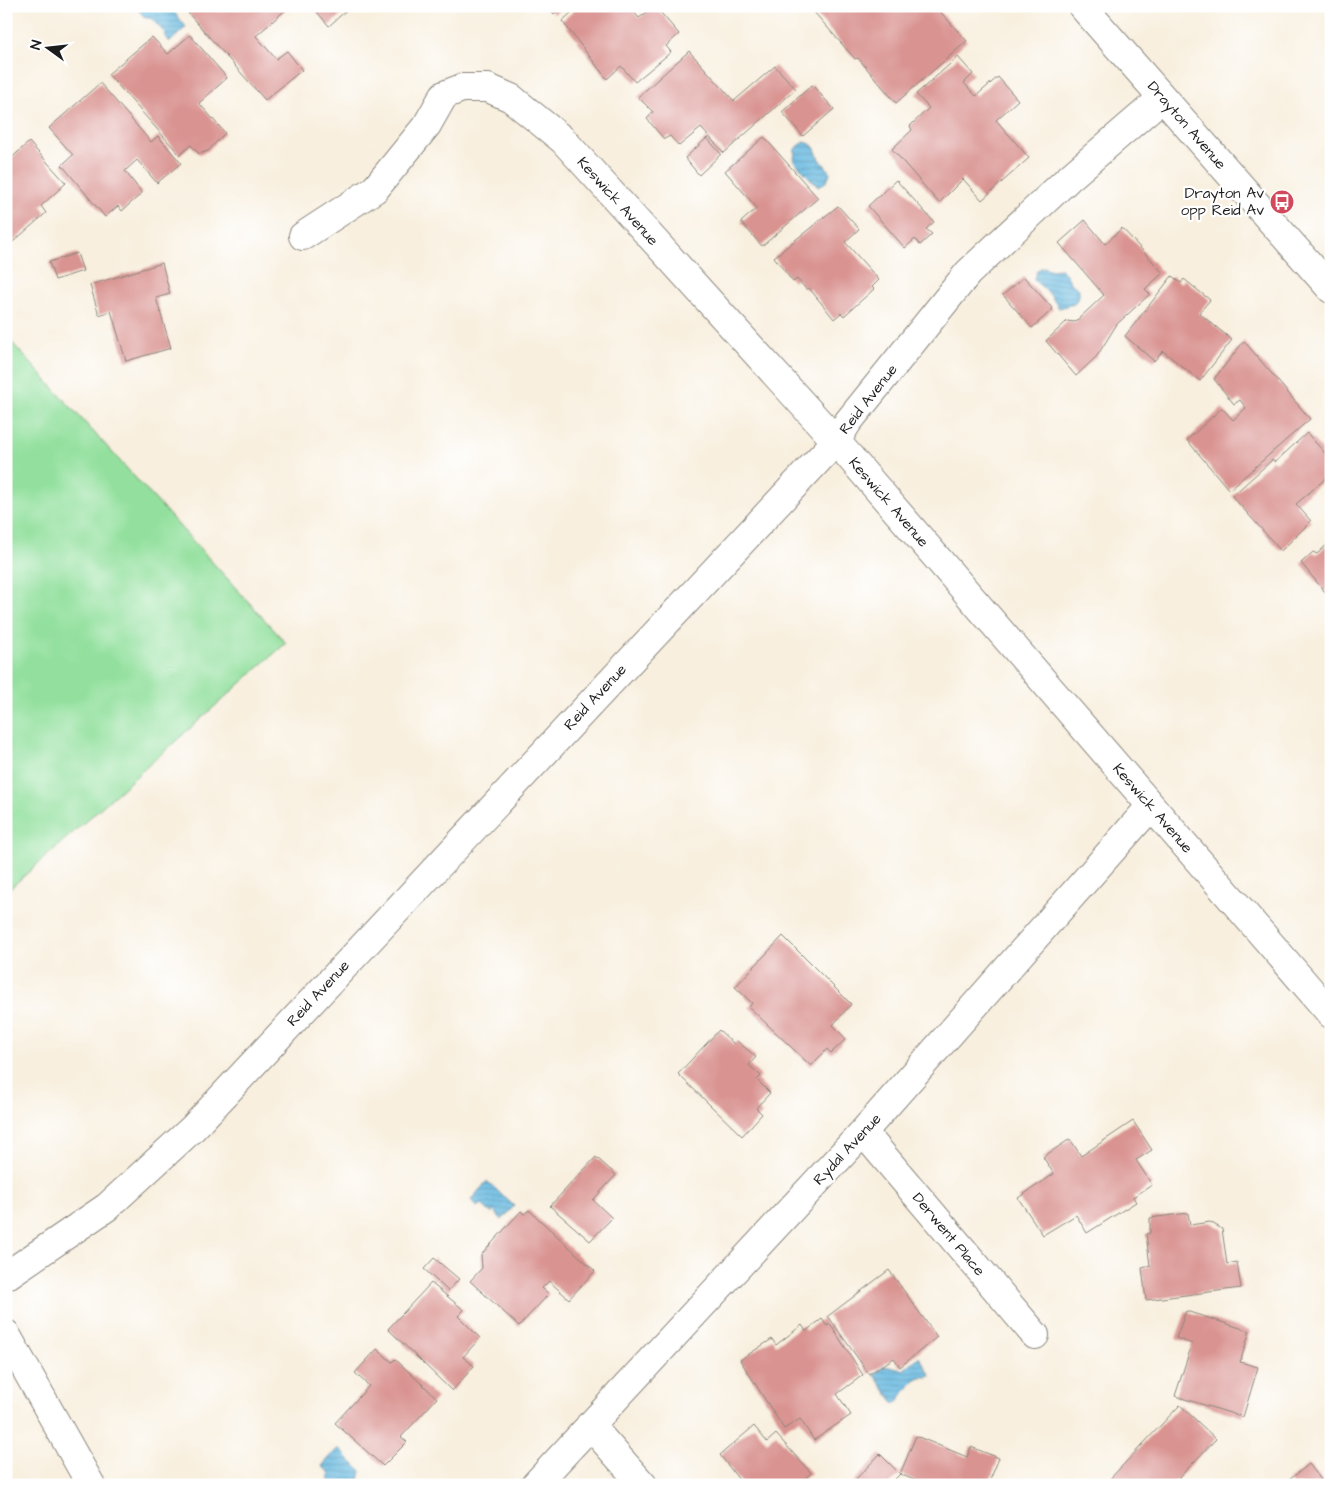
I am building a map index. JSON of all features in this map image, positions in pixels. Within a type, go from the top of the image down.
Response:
[{"type":"street","name":"Drayton Avenue","points":[[1082,6],[1331,289]]},
{"type":"street","name":"Keswick Avenue","points":[[303,236],[375,189],[428,125],[444,96],[462,88],[488,88],[512,98],[563,140],[836,441],[1331,1014]]},
{"type":"street","name":"Reid Avenue","points":[[6,1276],[107,1207],[193,1128],[836,441],[848,422],[968,273],[1068,179],[1162,98]]},
{"type":"street","name":"Rydal Avenue","points":[[535,1485],[863,1132],[1151,806]]},
{"type":"street","name":"Derwent Place","points":[[863,1132],[1035,1335]]},
{"type":"street","points":[[6,1334],[91,1485]]},
{"type":"street","points":[[590,1425],[643,1485]]},
{"type":"green space","points":[[6,336],[286,643],[6,892]]},
{"type":"water","points":[[139,6],[169,6],[186,27],[170,42],[165,37],[165,33],[151,18],[145,18],[137,8]]},
{"type":"water","points":[[804,142],[813,146],[830,173],[827,181],[818,187],[794,161],[795,149]]},
{"type":"water","points":[[1044,267],[1048,270],[1061,269],[1067,275],[1070,283],[1079,289],[1079,296],[1074,304],[1059,308],[1049,293],[1034,280],[1037,271]]},
{"type":"water","points":[[487,1181],[514,1206],[502,1220],[494,1211],[491,1213],[481,1204],[477,1207],[471,1200]]},
{"type":"water","points":[[919,1357],[931,1376],[916,1379],[895,1404],[874,1375],[884,1366],[903,1370]]},
{"type":"water","points":[[338,1448],[361,1471],[358,1485],[328,1485],[330,1473],[322,1466]]},
{"type":"building","points":[[196,6],[290,6],[256,36],[276,59],[287,51],[302,70],[265,100],[188,13]]},
{"type":"building","points":[[312,6],[351,6],[329,26]]},
{"type":"building","points":[[547,6],[563,6],[554,14]]},
{"type":"building","points":[[579,6],[629,6],[639,18],[655,6],[679,34],[666,46],[671,52],[635,82],[621,66],[607,79],[562,21]]},
{"type":"building","points":[[820,6],[935,6],[967,41],[896,103],[858,58],[855,59],[814,12]]},
{"type":"building","points":[[190,35],[227,78],[199,103],[225,133],[208,151],[199,154],[191,145],[180,155],[108,74],[152,37],[168,54]]},
{"type":"building","points":[[689,51],[734,101],[775,66],[796,89],[724,153],[701,128],[679,146],[670,136],[664,139],[647,119],[653,112],[638,97]]},
{"type":"building","points":[[958,57],[973,74],[964,83],[976,96],[998,77],[1018,100],[996,120],[1029,158],[982,200],[963,179],[939,203],[892,149],[912,130],[910,126],[929,108],[916,94]]},
{"type":"building","points":[[100,83],[151,142],[158,136],[181,163],[157,183],[137,160],[125,171],[142,193],[122,211],[118,206],[105,217],[62,165],[73,155],[49,128]]},
{"type":"building","points":[[812,85],[834,109],[803,136],[782,112]]},
{"type":"building","points":[[764,137],[818,198],[762,246],[741,222],[757,208],[725,171]]},
{"type":"building","points":[[707,138],[721,154],[699,175],[685,158]]},
{"type":"building","points":[[29,142],[66,183],[41,206],[46,213],[6,248],[6,163]]},
{"type":"building","points":[[896,180],[934,222],[926,229],[932,234],[920,245],[915,239],[905,248],[868,206]]},
{"type":"building","points":[[838,206],[859,229],[845,242],[879,280],[872,287],[874,289],[844,316],[841,313],[834,319],[809,288],[807,290],[797,279],[793,282],[774,257]]},
{"type":"building","points":[[1085,220],[1105,244],[1122,228],[1163,273],[1145,289],[1150,294],[1117,324],[1097,356],[1076,376],[1046,341],[1067,321],[1075,322],[1104,295],[1059,243]]},
{"type":"building","points":[[77,253],[83,271],[55,280],[49,262]]},
{"type":"building","points":[[162,263],[170,294],[156,298],[171,348],[126,361],[111,311],[99,315],[90,285]]},
{"type":"building","points":[[1172,276],[1181,283],[1184,279],[1210,300],[1199,313],[1232,340],[1200,381],[1163,351],[1154,361],[1125,336]]},
{"type":"building","points":[[1024,277],[1053,309],[1032,328],[1003,295]]},
{"type":"building","points":[[1244,341],[1310,419],[1229,490],[1187,440],[1222,408],[1233,420],[1246,408],[1240,400],[1234,404],[1214,379]]},
{"type":"building","points":[[1307,433],[1331,460],[1331,474],[1296,504],[1311,521],[1281,551],[1232,496],[1272,460],[1275,462]]},
{"type":"building","points":[[1331,541],[1331,599],[1301,563],[1313,552],[1317,554]]},
{"type":"building","points":[[783,936],[851,1004],[833,1025],[846,1039],[831,1053],[827,1049],[811,1066],[749,1007],[752,1003],[735,987]]},
{"type":"building","points":[[719,1030],[734,1044],[737,1041],[756,1057],[749,1065],[761,1076],[757,1080],[770,1093],[756,1108],[762,1114],[742,1136],[678,1074]]},
{"type":"building","points":[[1133,1121],[1152,1150],[1136,1160],[1152,1185],[1133,1197],[1136,1202],[1087,1233],[1076,1215],[1043,1235],[1018,1198],[1054,1174],[1043,1157],[1070,1139],[1081,1156]]},
{"type":"building","points":[[596,1157],[616,1175],[593,1200],[612,1218],[590,1241],[550,1206]]},
{"type":"building","points":[[529,1210],[595,1271],[569,1299],[549,1281],[542,1288],[549,1294],[519,1326],[470,1281],[482,1268],[481,1255],[521,1211],[524,1214]]},
{"type":"building","points":[[1188,1213],[1190,1225],[1210,1222],[1222,1229],[1227,1264],[1237,1262],[1241,1288],[1146,1300],[1142,1268],[1150,1266],[1146,1234],[1150,1233],[1150,1218]]},
{"type":"building","points":[[434,1258],[459,1279],[448,1291],[424,1269]]},
{"type":"building","points":[[889,1270],[937,1337],[900,1367],[894,1358],[869,1374],[828,1316]]},
{"type":"building","points":[[431,1283],[464,1310],[458,1316],[480,1338],[463,1357],[474,1366],[452,1391],[388,1329]]},
{"type":"building","points":[[1186,1311],[1250,1331],[1240,1362],[1258,1367],[1243,1417],[1175,1396],[1192,1344],[1176,1338]]},
{"type":"building","points":[[822,1319],[827,1326],[830,1324],[863,1375],[837,1394],[851,1415],[814,1440],[800,1419],[784,1429],[740,1360],[772,1339],[776,1345],[802,1325],[806,1331]]},
{"type":"building","points":[[377,1349],[392,1362],[395,1359],[437,1398],[401,1437],[407,1442],[383,1466],[335,1423],[369,1386],[355,1373]]},
{"type":"building","points":[[1180,1405],[1216,1439],[1172,1485],[1108,1485],[1106,1483]]},
{"type":"building","points":[[754,1426],[767,1442],[776,1434],[811,1473],[800,1483],[802,1485],[743,1485],[720,1455]]},
{"type":"building","points":[[916,1436],[967,1457],[971,1447],[999,1458],[988,1485],[912,1485],[914,1480],[900,1474]]},
{"type":"building","points":[[880,1454],[900,1474],[889,1485],[857,1485],[854,1481]]},
{"type":"building","points":[[1309,1464],[1325,1485],[1292,1485],[1289,1480]]},
{"type":"place","name":"Drayton Av opp Reid Av","points":[[1282,202]]}]
